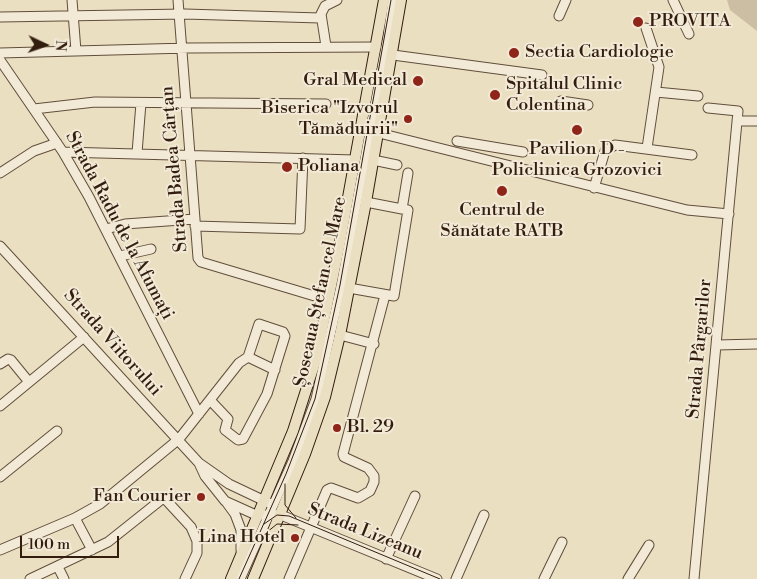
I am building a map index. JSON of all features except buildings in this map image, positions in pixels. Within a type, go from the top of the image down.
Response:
[{"type":"main road","name":"Șoseaua Ștefan cel Mare","points":[[253,579],[281,515],[318,419],[340,335],[373,160],[370,130],[376,47],[384,0]]},
{"type":"main road","name":"Șoseaua Ștefan cel Mare","points":[[231,579],[263,498],[293,431],[306,393],[328,300],[355,160],[370,130],[393,55],[401,0]]},
{"type":"street","points":[[72,0],[76,51]]},
{"type":"street","name":"Strada Badea Cârțan","points":[[178,0],[198,256],[201,262],[328,300]]},
{"type":"street","points":[[326,46],[320,18],[324,6],[337,0]]},
{"type":"street","name":"Șoseaua Ștefan cel Mare","points":[[240,579],[293,461],[316,399],[341,286],[393,0]]},
{"type":"street","points":[[559,16],[566,0]]},
{"type":"street","points":[[673,0],[689,34]]},
{"type":"street","points":[[0,17],[179,14],[320,18]]},
{"type":"street","points":[[646,28],[659,61],[648,148]]},
{"type":"street","points":[[0,53],[182,48],[376,47]]},
{"type":"street","points":[[393,55],[542,75]]},
{"type":"street","name":"Strada Radu de la Afumați","points":[[0,60],[63,152],[106,229],[199,414]]},
{"type":"street","points":[[656,92],[698,96]]},
{"type":"street","points":[[561,101],[588,105]]},
{"type":"street","points":[[34,109],[84,103],[326,104]]},
{"type":"street","points":[[136,153],[141,103]]},
{"type":"street","points":[[708,108],[738,111],[737,121],[757,121]]},
{"type":"street","name":"Strada Pârgarilor","points":[[694,579],[737,121]]},
{"type":"street","points":[[370,130],[687,210],[729,214]]},
{"type":"street","points":[[458,141],[523,152]]},
{"type":"street","points":[[0,173],[34,151],[57,143]]},
{"type":"street","points":[[594,188],[602,156],[609,147],[621,144],[692,155]]},
{"type":"street","points":[[490,161],[493,147]]},
{"type":"street","points":[[63,152],[355,160]]},
{"type":"street","points":[[106,229],[125,224],[195,222],[300,229],[303,158]]},
{"type":"street","points":[[373,160],[397,165]]},
{"type":"street","points":[[402,209],[408,173]]},
{"type":"street","points":[[349,288],[394,296],[408,210],[366,202]]},
{"type":"street","name":"Strada Viitorului","points":[[0,246],[199,463],[234,486],[263,498],[271,511]]},
{"type":"street","points":[[120,256],[151,249]]},
{"type":"street","points":[[289,579],[329,488],[358,498],[370,491],[374,482],[374,476],[368,468],[344,457],[343,454],[374,344],[385,295]]},
{"type":"street","points":[[0,550],[76,518],[100,504],[178,440],[210,400],[240,363],[248,357],[260,324],[283,332],[285,336],[267,394],[256,417],[241,440],[225,430],[228,419],[210,400]]},
{"type":"street","points":[[340,335],[374,344]]},
{"type":"street","points":[[0,406],[84,337]]},
{"type":"street","points":[[717,344],[757,344]]},
{"type":"street","points":[[248,357],[275,370]]},
{"type":"street","points":[[0,364],[8,359],[12,360],[29,382]]},
{"type":"street","points":[[0,477],[57,431]]},
{"type":"street","name":"Strada Viitorului","points":[[199,463],[205,476],[225,501],[256,515]]},
{"type":"street","points":[[386,559],[415,496]]},
{"type":"street","points":[[30,579],[58,567],[116,537],[158,500],[166,500],[191,527],[197,541],[197,553],[185,579]]},
{"type":"street","points":[[225,501],[235,514],[241,530],[240,555]]},
{"type":"street","points":[[256,515],[271,511],[281,515]]},
{"type":"street","name":"Strada Lizeanu","points":[[281,515],[437,579]]},
{"type":"street","points":[[456,579],[484,515]]},
{"type":"street","points":[[76,518],[92,550]]},
{"type":"street","points":[[544,579],[562,542]]},
{"type":"street","points":[[628,579],[649,545]]},
{"type":"street","points":[[58,567],[64,579]]},
{"type":"shaded area","points":[[727,0],[757,0],[757,31],[730,10]]},
{"type":"tram line","points":[[239,579],[286,474],[315,399],[340,285],[391,0]]},
{"type":"tram line","points":[[285,484],[285,505],[296,518]]},
{"type":"tram line","points":[[264,524],[277,515],[289,516],[440,579]]},
{"type":"tram line","points":[[261,537],[277,524],[298,525]]},
{"type":"place","name":"PROVITA","points":[[638,22]]},
{"type":"place","name":"Sectia Cardiologie","points":[[514,53]]},
{"type":"place","name":"Gral Medical","points":[[418,81]]},
{"type":"place","name":"Spitalul Clinic Colentina","points":[[495,95]]},
{"type":"place","name":"Biserica \"Izvorul Tămăduirii\"","points":[[408,119]]},
{"type":"place","name":"Pavilion D - Policlinica Grozovici","points":[[577,130]]},
{"type":"place","name":"Poliana","points":[[287,167]]},
{"type":"place","name":"Centrul de Sănătate RATB","points":[[502,191]]},
{"type":"place","name":"Bl. 29","points":[[337,428]]},
{"type":"place","name":"Fan Courier","points":[[201,497]]},
{"type":"place","name":"Lina Hotel","points":[[295,538]]}]
